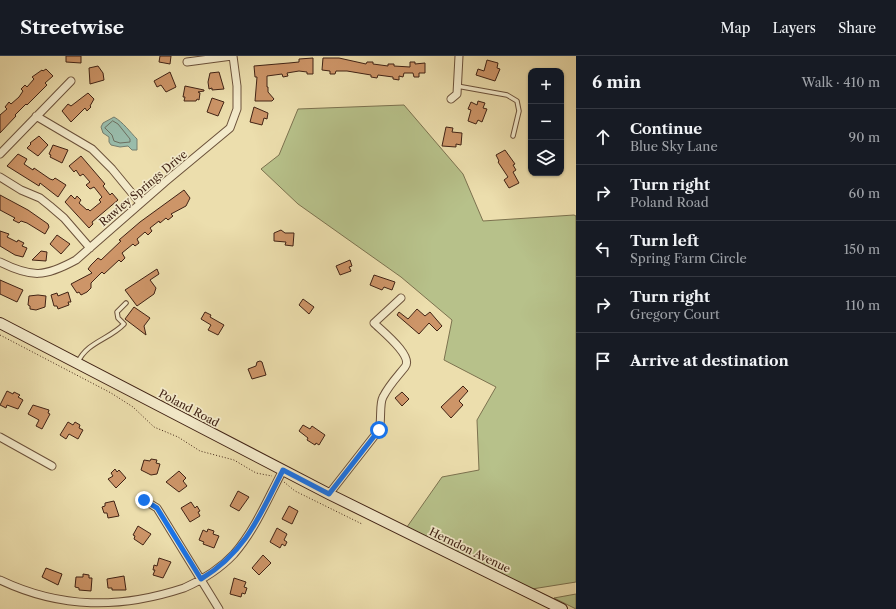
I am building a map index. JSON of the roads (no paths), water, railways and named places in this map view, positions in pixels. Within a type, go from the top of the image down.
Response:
[{"type":"street","points":[[187,62],[233,56]]},
{"type":"street","name":"Rawley Springs Drive","points":[[0,262],[24,272],[38,275],[59,270],[76,260],[140,203],[230,128],[237,109],[237,86],[233,56]]},
{"type":"street","points":[[450,99],[457,94],[459,56]]},
{"type":"street","points":[[0,154],[71,81]]},
{"type":"street","points":[[36,116],[92,149],[112,169],[140,203]]},
{"type":"street","points":[[0,177],[21,190],[40,198],[64,218],[90,248]]},
{"type":"street","points":[[329,494],[379,430],[382,421],[382,398],[388,386],[406,366],[407,359],[403,352],[374,323],[401,298]]},
{"type":"street","name":"Poland Road","points":[[0,323],[78,363],[280,474],[368,512]]},
{"type":"street","points":[[0,437],[52,466]]},
{"type":"street","points":[[0,580],[21,591],[51,602],[96,608],[125,607],[156,600],[201,579],[222,565],[243,543],[280,474]]},
{"type":"street","points":[[144,500],[157,508],[219,609]]},
{"type":"street","name":"Herndon Avenue","points":[[368,512],[562,609]]},
{"type":"lane","points":[[457,86],[506,95],[517,101],[519,111],[513,136]]},
{"type":"lane","points":[[78,363],[86,350],[114,334],[124,324],[118,318],[117,312],[126,303]]},
{"type":"water","points":[[114,117],[137,139],[137,150],[132,150],[128,146],[120,147],[111,145],[109,142],[109,137],[103,133],[101,127],[103,123]]}]
